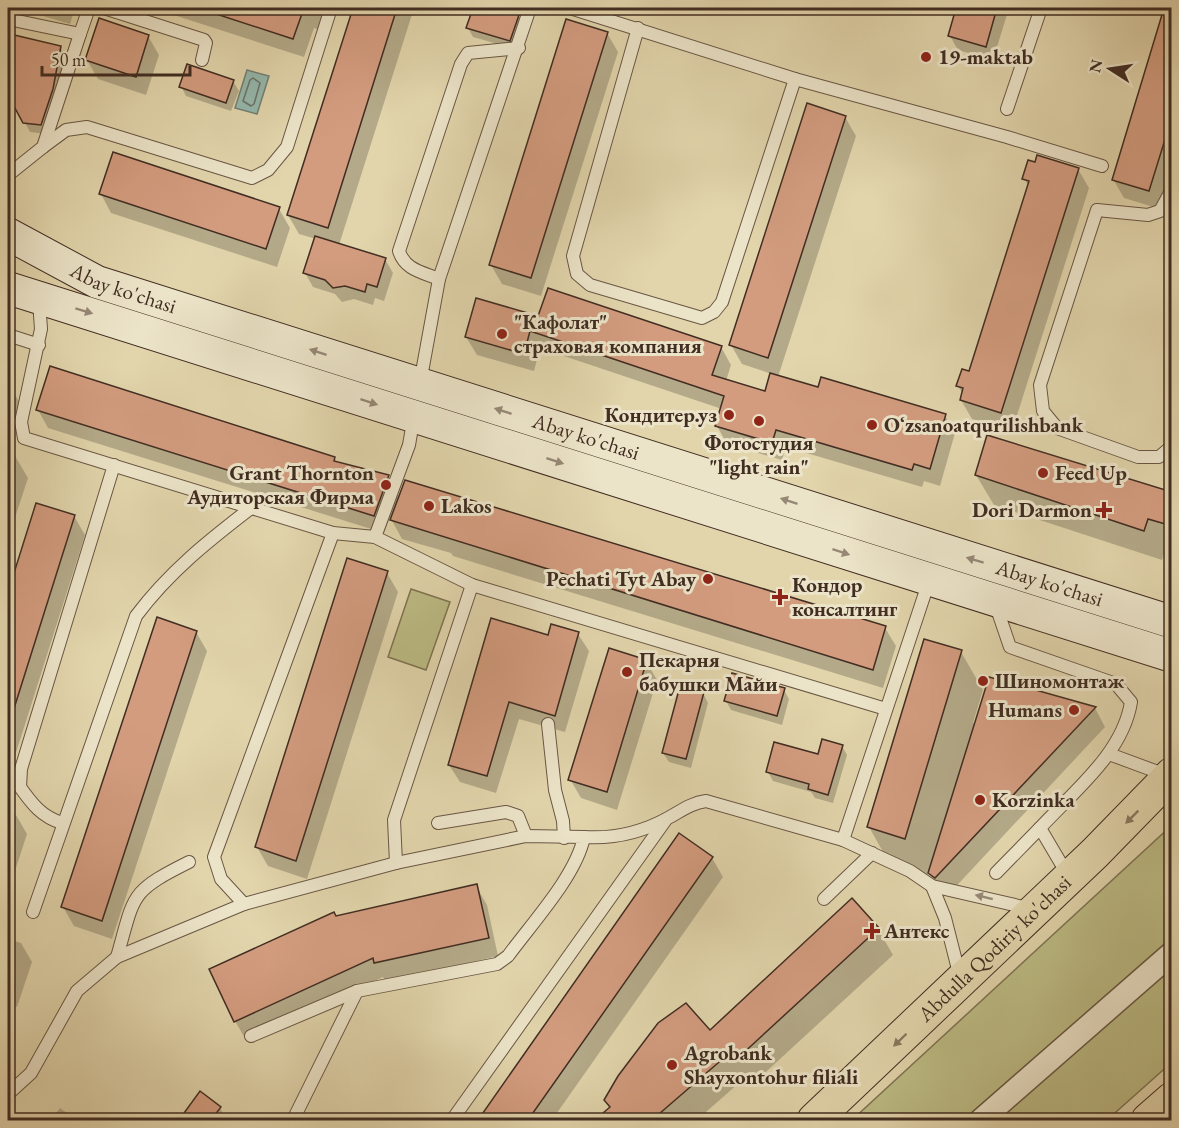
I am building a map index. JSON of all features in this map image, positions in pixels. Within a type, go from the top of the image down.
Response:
[{"type":"main road","name":"Abay ko'chasi","points":[[8,234],[97,282],[1172,622]]},
{"type":"main road","name":"Abay ko'chasi","points":[[8,288],[1172,656]]},
{"type":"main road","points":[[414,416],[420,384]]},
{"type":"main road","name":"Abdulla Qodiriy ko'chasi","points":[[813,1120],[1070,878],[1171,775]]},
{"type":"main road","points":[[1148,1120],[1172,1099]]},
{"type":"street","points":[[981,1120],[1172,953]]},
{"type":"lane","points":[[43,147],[89,8]]},
{"type":"lane","points":[[104,8],[204,40],[206,43],[202,60]]},
{"type":"lane","points":[[8,175],[66,130],[87,127],[252,178],[268,170],[287,147],[331,8]]},
{"type":"lane","points":[[420,384],[439,279],[519,48],[530,8]]},
{"type":"lane","points":[[570,8],[795,79],[1007,137],[1102,166]]},
{"type":"lane","points":[[1006,109],[1041,8]]},
{"type":"lane","points":[[8,19],[80,34]]},
{"type":"lane","points":[[638,28],[573,256],[577,274],[590,285],[702,318],[714,312],[722,302],[795,79]]},
{"type":"lane","points":[[439,279],[409,267],[403,262],[399,251],[461,64],[468,53],[519,48]]},
{"type":"lane","points":[[1172,189],[1160,211],[1148,215],[1097,210],[1040,386],[1043,411],[1057,428],[1138,457],[1160,457],[1172,446]]},
{"type":"lane","points":[[38,297],[39,345],[22,412],[24,438],[333,533],[375,537],[472,585],[886,709]]},
{"type":"lane","points":[[8,335],[39,345]]},
{"type":"lane","points":[[375,537],[409,445],[414,416]]},
{"type":"lane","points":[[62,823],[52,820],[37,810],[20,787],[21,769],[114,465]]},
{"type":"lane","points":[[33,912],[62,823],[136,616],[157,588],[190,555],[251,508]]},
{"type":"lane","points":[[244,904],[221,879],[214,857],[333,533]]},
{"type":"lane","points":[[843,840],[929,580]]},
{"type":"lane","points":[[396,863],[394,820],[472,585]]},
{"type":"lane","points":[[994,601],[1010,647],[1116,684],[1131,702],[1128,723],[1109,754],[996,873]]},
{"type":"lane","points":[[548,724],[555,790],[563,821],[564,838]]},
{"type":"lane","points":[[1109,754],[1171,775]]},
{"type":"lane","points":[[8,1094],[32,1073],[77,992],[117,957],[244,904],[396,863],[526,836],[606,838],[636,833],[693,803],[706,801],[843,840],[932,886],[1035,910]]},
{"type":"lane","points":[[438,823],[506,812],[518,816],[526,836]]},
{"type":"lane","points":[[452,1120],[666,819]]},
{"type":"lane","points":[[1040,828],[1070,878]]},
{"type":"lane","points":[[251,1036],[357,991],[497,964],[508,956],[570,872],[581,855],[585,837]]},
{"type":"lane","points":[[824,899],[872,853]]},
{"type":"lane","points":[[117,957],[135,897],[145,885],[189,862]]},
{"type":"lane","points":[[932,886],[945,918],[961,981]]},
{"type":"lane","points":[[293,1120],[357,991]]},
{"type":"shaded area","points":[[411,589],[450,602],[426,670],[388,657]]},
{"type":"shaded area","points":[[1171,826],[1171,1063],[1107,1120],[852,1120]]},
{"type":"water","points":[[247,70],[269,76],[257,114],[235,108]]},
{"type":"building","points":[[208,8],[304,8],[293,39],[207,11]]},
{"type":"building","points":[[353,8],[397,8],[328,228],[287,215]]},
{"type":"building","points":[[473,8],[495,8],[519,15],[510,41],[466,28]]},
{"type":"building","points":[[956,8],[997,8],[986,47],[948,36]]},
{"type":"building","points":[[1164,8],[1172,8],[1172,117],[1149,191],[1112,180]]},
{"type":"building","points":[[99,18],[149,35],[136,77],[85,60]]},
{"type":"building","points":[[566,19],[608,32],[531,278],[489,265]]},
{"type":"building","points":[[10,34],[61,46],[53,89],[41,125],[23,123],[8,95]]},
{"type":"building","points":[[187,64],[234,80],[226,103],[179,87]]},
{"type":"building","points":[[807,103],[846,116],[768,358],[729,345]]},
{"type":"building","points":[[113,152],[280,207],[266,249],[99,194]]},
{"type":"building","points":[[1037,155],[1079,168],[1001,413],[960,400],[963,388],[956,386],[962,369],[969,371],[1029,181],[1022,179],[1028,160],[1035,162]]},
{"type":"building","points":[[315,236],[386,258],[377,287],[367,284],[365,292],[345,286],[333,288],[325,280],[303,273]]},
{"type":"building","points":[[548,288],[722,346],[712,375],[765,391],[770,373],[818,387],[821,377],[946,414],[930,469],[914,464],[912,470],[776,430],[772,443],[715,426],[724,396],[530,331],[524,354],[465,337],[476,298],[538,316]]},
{"type":"building","points":[[50,366],[335,457],[334,461],[389,475],[374,516],[36,410]]},
{"type":"building","points":[[987,435],[1172,492],[1172,526],[1148,519],[1144,531],[975,475]]},
{"type":"building","points":[[405,480],[886,626],[873,670],[390,520]]},
{"type":"building","points":[[36,503],[75,515],[11,718],[8,717],[8,592]]},
{"type":"building","points":[[347,558],[388,571],[296,861],[255,847]]},
{"type":"building","points":[[157,617],[197,631],[102,921],[61,907]]},
{"type":"building","points":[[491,618],[548,635],[551,624],[579,632],[555,716],[509,702],[487,776],[448,765]]},
{"type":"building","points":[[924,639],[962,650],[905,839],[867,827]]},
{"type":"building","points":[[609,648],[647,660],[607,792],[568,780]]},
{"type":"building","points":[[732,673],[785,688],[777,716],[724,701]]},
{"type":"building","name":"Korzinka","points":[[989,677],[1096,707],[935,878],[928,873]]},
{"type":"building","points":[[680,686],[704,692],[686,759],[662,753]]},
{"type":"building","points":[[822,739],[843,745],[828,795],[808,789],[809,784],[766,772],[774,742],[818,754]]},
{"type":"building","points":[[679,833],[713,857],[528,1120],[478,1120]]},
{"type":"building","points":[[477,884],[489,938],[374,963],[373,958],[234,1022],[209,969],[334,912],[336,916]]},
{"type":"building","points":[[852,898],[879,928],[739,1057],[733,1050],[652,1120],[595,1120],[610,1107],[604,1100],[618,1076],[658,1023],[686,1003],[710,1030]]},
{"type":"building","points":[[200,1091],[221,1107],[211,1120],[179,1120]]},
{"type":"place","name":"19-maktab","points":[[926,57]]},
{"type":"place","name":"\"Кафолат\" страховая компания","points":[[502,334]]},
{"type":"place","name":"Кондитер.уз","points":[[729,415]]},
{"type":"place","name":"Фотостудия \"light rain\"","points":[[759,421]]},
{"type":"place","name":"Oʻzsanoatqurilishbank","points":[[872,425]]},
{"type":"place","name":"Feed Up","points":[[1043,473]]},
{"type":"place","name":"Grant Thornton Аудиторская Фирма","points":[[386,485]]},
{"type":"place","name":"Lakos","points":[[429,506]]},
{"type":"place","name":"Dori Darmon","points":[[1104,510]]},
{"type":"place","name":"Pechati Tyt Abay","points":[[708,579]]},
{"type":"place","name":"Кондор консалтинг","points":[[780,597]]},
{"type":"place","name":"Пекарня бабушки Майи","points":[[627,672]]},
{"type":"place","name":"Шиномонтаж","points":[[983,681]]},
{"type":"place","name":"Humans","points":[[1074,710]]},
{"type":"place","name":"Korzinka","points":[[980,800]]},
{"type":"place","name":"Антекс","points":[[872,931]]},
{"type":"place","name":"Agrobank Shayxontohur filiali","points":[[672,1065]]}]
